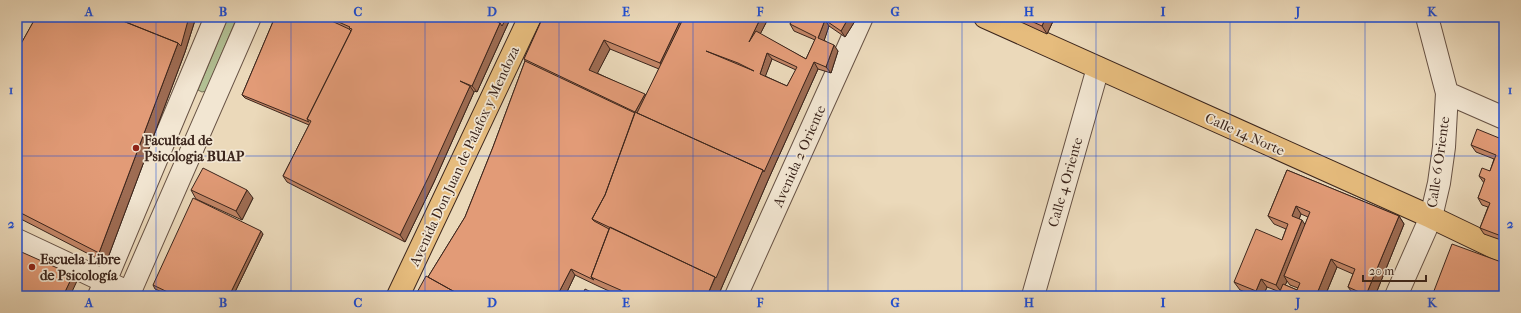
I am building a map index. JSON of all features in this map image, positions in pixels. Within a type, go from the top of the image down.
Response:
[{"type":"main road","name":"Avenida Don Juan de Palafox y Mendoza","points":[[398,296],[530,17]]},
{"type":"main road","name":"Calle 14 Norte","points":[[985,17],[1430,217],[1504,252]]},
{"type":"street","points":[[103,289],[216,17]]},
{"type":"street","points":[[17,240],[103,289],[132,295],[250,17]]},
{"type":"street","name":"Avenida 2 Oriente","points":[[736,296],[862,17]]},
{"type":"street","points":[[1427,17],[1447,93],[1504,118]]},
{"type":"street","name":"Calle 4 Oriente","points":[[1033,296],[1098,68]]},
{"type":"street","name":"Calle 6 Oriente","points":[[1396,296],[1430,217],[1444,147],[1447,93]]},
{"type":"green space","points":[[228,17],[237,17],[206,91],[202,92],[198,90]]},
{"type":"building","name":"Facultad de Psicologia BUAP","points":[[36,17],[113,17],[178,43],[99,253],[17,211],[17,51]]},
{"type":"building","points":[[113,17],[189,17],[181,46],[178,43]]},
{"type":"building","points":[[275,17],[323,17],[351,31],[307,119],[309,122],[242,95]]},
{"type":"building","points":[[327,17],[488,17],[500,23],[472,86],[460,81],[470,86],[400,235],[283,176],[311,121],[307,119],[352,29]]},
{"type":"building","points":[[488,17],[507,17],[502,26],[500,23]]},
{"type":"building","points":[[543,17],[682,17],[660,63],[604,40],[589,70],[645,94],[635,112],[524,59]]},
{"type":"building","points":[[684,17],[761,17],[749,42],[756,31],[806,59],[816,37],[790,24],[794,17],[849,17],[841,31],[825,20],[818,38],[834,45],[826,67],[814,62],[764,172],[763,170],[637,113]],"holes":[[[706,51],[738,63],[754,71]],[[767,53],[797,67],[787,86],[760,74]]]},
{"type":"building","points":[[1022,17],[1046,17],[1042,26]]},
{"type":"building","points":[[525,61],[635,113],[605,195],[592,219],[609,229],[591,277],[594,280],[571,269],[557,296],[462,296],[428,277],[465,217]]},
{"type":"building","points":[[635,112],[763,170],[716,278],[592,219],[605,195]]},
{"type":"building","points":[[1477,129],[1504,140],[1504,237],[1480,228],[1490,203],[1478,198],[1485,179],[1479,176],[1482,168],[1490,171],[1496,155],[1471,145]]},
{"type":"building","points":[[203,168],[247,190],[236,211],[191,190]]},
{"type":"building","points":[[1287,170],[1399,216],[1366,295],[1348,287],[1355,269],[1331,259],[1316,296],[1278,296],[1283,284],[1297,290],[1300,283],[1284,276],[1310,212],[1296,206],[1292,216],[1302,220],[1276,285],[1261,279],[1256,291],[1234,282],[1256,229],[1282,240],[1288,224],[1268,216]]},
{"type":"building","points":[[193,198],[261,231],[229,296],[176,296],[153,285]]},
{"type":"building","points":[[610,227],[715,277],[707,296],[634,296],[591,277]]},
{"type":"building","points":[[1452,244],[1504,263],[1504,296],[1432,296]]},
{"type":"building","name":"Escuela Libre de Psicología","points":[[17,250],[73,275],[63,296],[17,296]]},
{"type":"building","points":[[426,276],[462,296],[415,296]]},
{"type":"building","points":[[585,289],[599,296],[582,296]]},
{"type":"place","name":"Facultad de Psicologia BUAP","points":[[136,148]]},
{"type":"place","name":"Escuela Libre de Psicología","points":[[32,267]]}]
